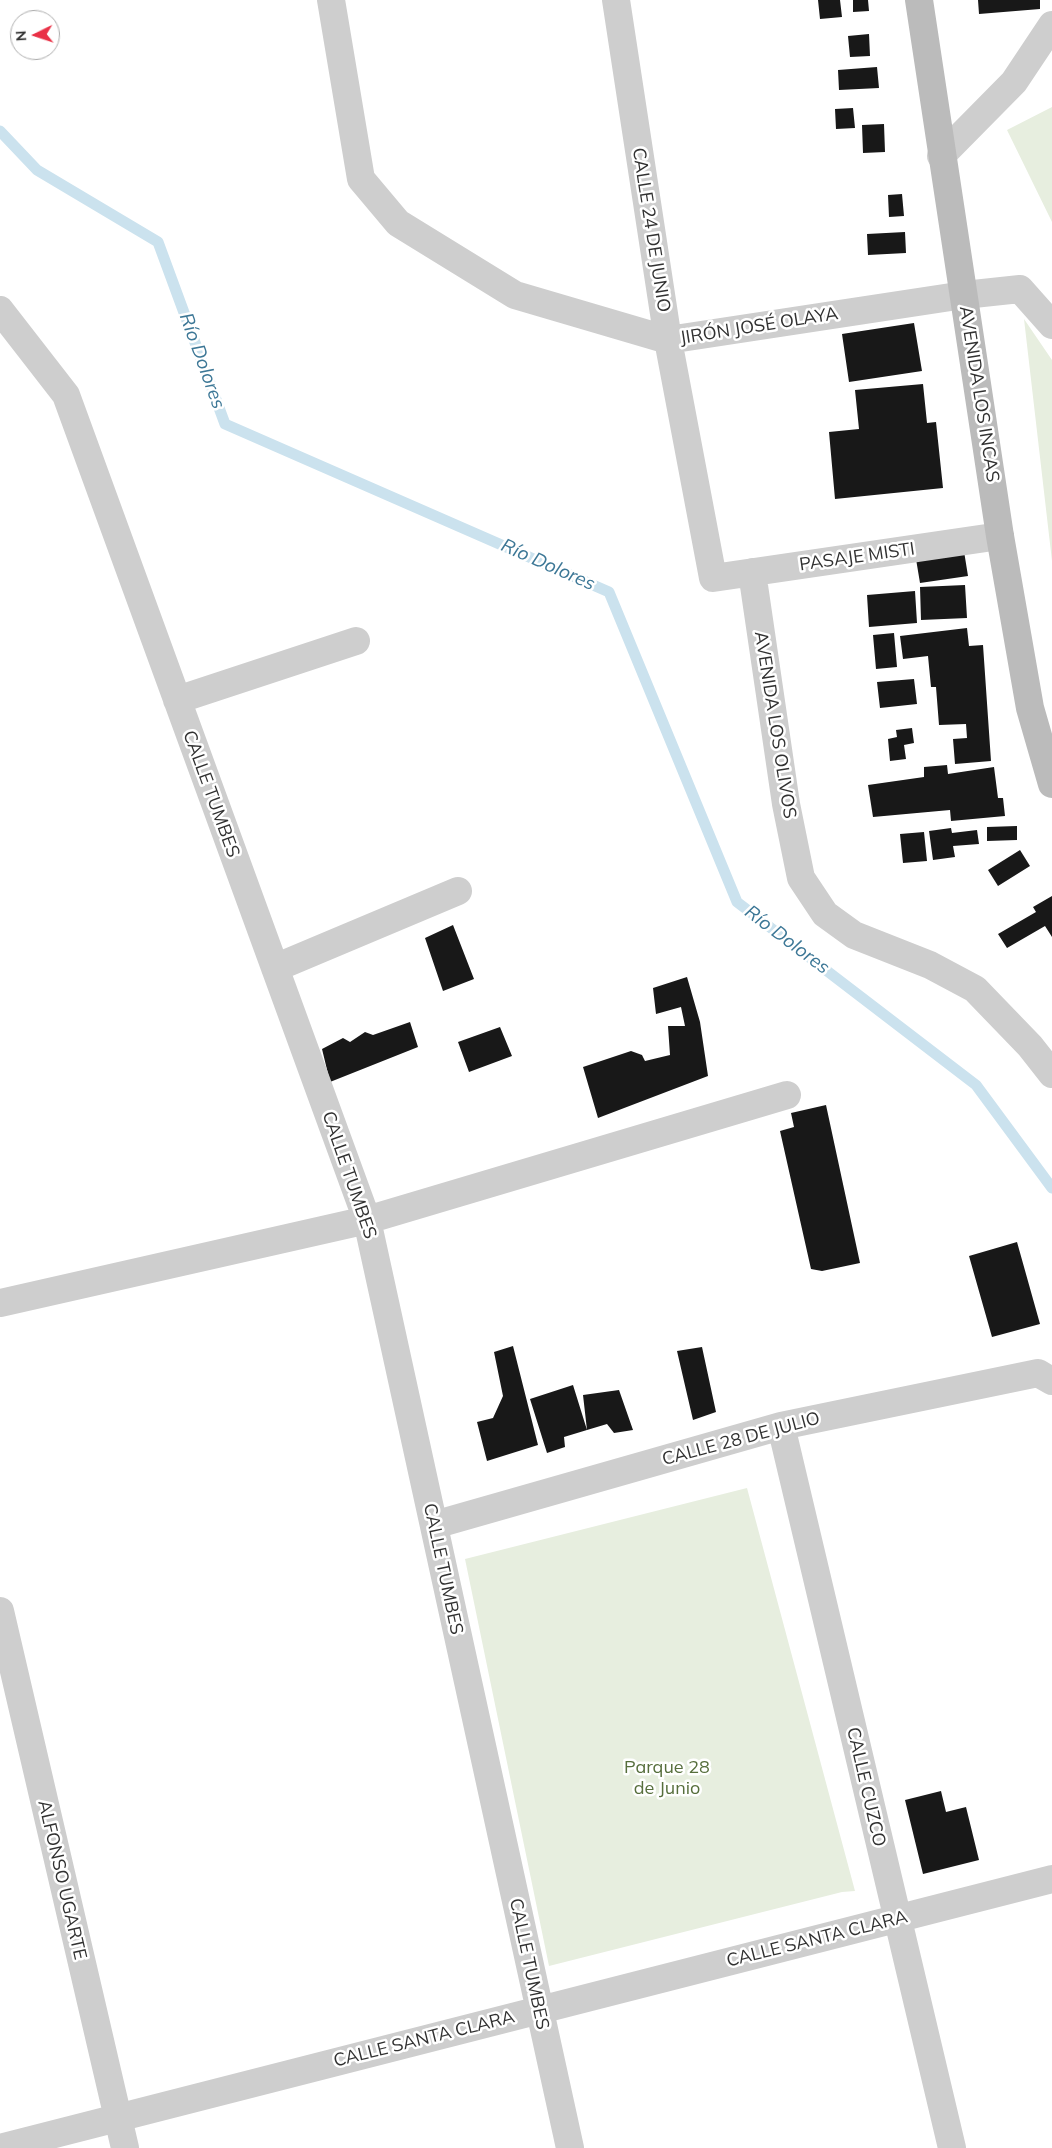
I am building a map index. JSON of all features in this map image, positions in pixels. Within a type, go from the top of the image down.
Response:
[{"type":"main road","name":"AVENIDA LOS INCAS","points":[[919,0],[941,156],[1000,536],[1030,708],[1052,784]]},
{"type":"street","name":"JIRÓN JOSÉ OLAYA","points":[[331,0],[361,179],[398,223],[515,295],[668,340],[964,295],[1020,289],[1052,325]]},
{"type":"street","name":"CALLE 24 DE JUNIO","points":[[616,0],[668,340],[713,578]]},
{"type":"street","points":[[941,156],[1014,82],[1052,25]]},
{"type":"street","name":"CALLE TUMBES","points":[[0,310],[66,395],[367,1220],[570,2148]]},
{"type":"street","name":"PASAJE MISTI","points":[[713,578],[1000,536]]},
{"type":"street","name":"AVENIDA LOS OLIVOS","points":[[752,572],[786,804],[800,878],[825,914],[854,935],[930,965],[975,989],[1030,1046],[1052,1074]]},
{"type":"street","points":[[177,700],[356,640]]},
{"type":"street","points":[[275,968],[458,891]]},
{"type":"street","points":[[0,1303],[367,1220],[787,1095]]},
{"type":"street","name":"CALLE 28 DE JULIO","points":[[434,1526],[781,1426],[1038,1373],[1052,1381]]},
{"type":"street","name":"CALLE CUZCO","points":[[781,1426],[952,2148]]},
{"type":"street","name":"ALFONSO UGARTE","points":[[0,1611],[125,2148]]},
{"type":"street","name":"CALLE SANTA CLARA","points":[[0,2148],[1052,1879]]},
{"type":"green space","points":[[1052,107],[1052,222],[1007,130]]},
{"type":"green space","points":[[1024,319],[1052,360],[1052,561]]},
{"type":"green space","name":"Parque 28 de Junio","points":[[747,1488],[855,1891],[842,1892],[549,1966],[465,1559]]},
{"type":"building","points":[[818,0],[840,0],[842,17],[820,19]]},
{"type":"building","points":[[853,0],[868,0],[869,11],[853,12]]},
{"type":"building","points":[[978,0],[1040,0],[1040,9],[979,14]]},
{"type":"building","points":[[869,34],[870,56],[850,57],[848,36]]},
{"type":"building","points":[[877,67],[879,88],[839,90],[838,70]]},
{"type":"building","points":[[853,108],[855,128],[836,129],[835,109]]},
{"type":"building","points":[[884,124],[885,152],[863,153],[862,125]]},
{"type":"building","points":[[902,194],[904,216],[889,217],[888,195]]},
{"type":"building","points":[[905,232],[906,253],[868,255],[867,234]]},
{"type":"building","points":[[914,323],[922,371],[849,382],[842,334]]},
{"type":"building","points":[[923,384],[927,423],[936,422],[943,488],[835,499],[829,432],[859,429],[855,390]]},
{"type":"building","points":[[963,545],[968,576],[920,583],[915,553]]},
{"type":"building","points":[[965,585],[967,618],[921,620],[920,587]]},
{"type":"building","points":[[915,591],[917,623],[869,627],[867,595]]},
{"type":"building","points":[[967,628],[969,646],[983,645],[991,761],[955,764],[953,739],[967,738],[966,724],[939,725],[936,687],[931,687],[928,656],[903,659],[900,636]]},
{"type":"building","points":[[894,633],[897,667],[876,669],[873,635]]},
{"type":"building","points":[[914,679],[917,704],[880,708],[877,682]]},
{"type":"building","points":[[912,728],[914,743],[904,745],[906,759],[890,761],[888,739],[897,737],[896,730]]},
{"type":"building","points":[[947,765],[948,774],[994,767],[998,798],[1003,798],[1005,816],[951,821],[950,810],[873,817],[868,785],[924,777],[924,767]]},
{"type":"building","points":[[1017,826],[1017,840],[987,841],[987,827]]},
{"type":"building","points":[[951,828],[952,833],[977,830],[979,844],[953,846],[955,857],[933,860],[929,831]]},
{"type":"building","points":[[924,832],[927,861],[903,863],[900,834]]},
{"type":"building","points":[[1020,850],[1030,866],[998,886],[988,870]]},
{"type":"building","points":[[1052,896],[1052,937],[1045,926],[1007,948],[998,934],[1036,912],[1033,907]]},
{"type":"building","points":[[453,925],[474,979],[443,991],[425,938]]},
{"type":"building","points":[[687,977],[700,1022],[708,1076],[598,1118],[583,1067],[631,1051],[642,1055],[645,1061],[670,1055],[668,1026],[685,1026],[681,1007],[656,1014],[653,988]]},
{"type":"building","points":[[410,1022],[418,1047],[330,1082],[322,1049],[343,1038],[350,1042],[365,1032],[373,1035]]},
{"type":"building","points":[[500,1027],[512,1056],[469,1072],[458,1042]]},
{"type":"building","points":[[826,1105],[860,1263],[822,1271],[811,1269],[780,1131],[794,1127],[791,1113]]},
{"type":"building","points":[[1017,1242],[1040,1324],[992,1337],[969,1256]]},
{"type":"building","points":[[513,1346],[538,1445],[487,1461],[477,1422],[493,1418],[503,1396],[494,1352]]},
{"type":"building","points":[[702,1347],[716,1412],[693,1420],[677,1351]]},
{"type":"building","points":[[573,1385],[587,1430],[564,1437],[565,1447],[547,1453],[530,1399]]},
{"type":"building","points":[[619,1390],[633,1430],[614,1433],[607,1424],[587,1430],[583,1395]]},
{"type":"building","points":[[941,1791],[946,1812],[966,1807],[979,1860],[923,1874],[905,1800]]},
{"type":"waterway","name":"Río Dolores","points":[[0,131],[37,170],[158,242],[225,424],[609,592],[737,902],[976,1085],[1052,1188]]}]
